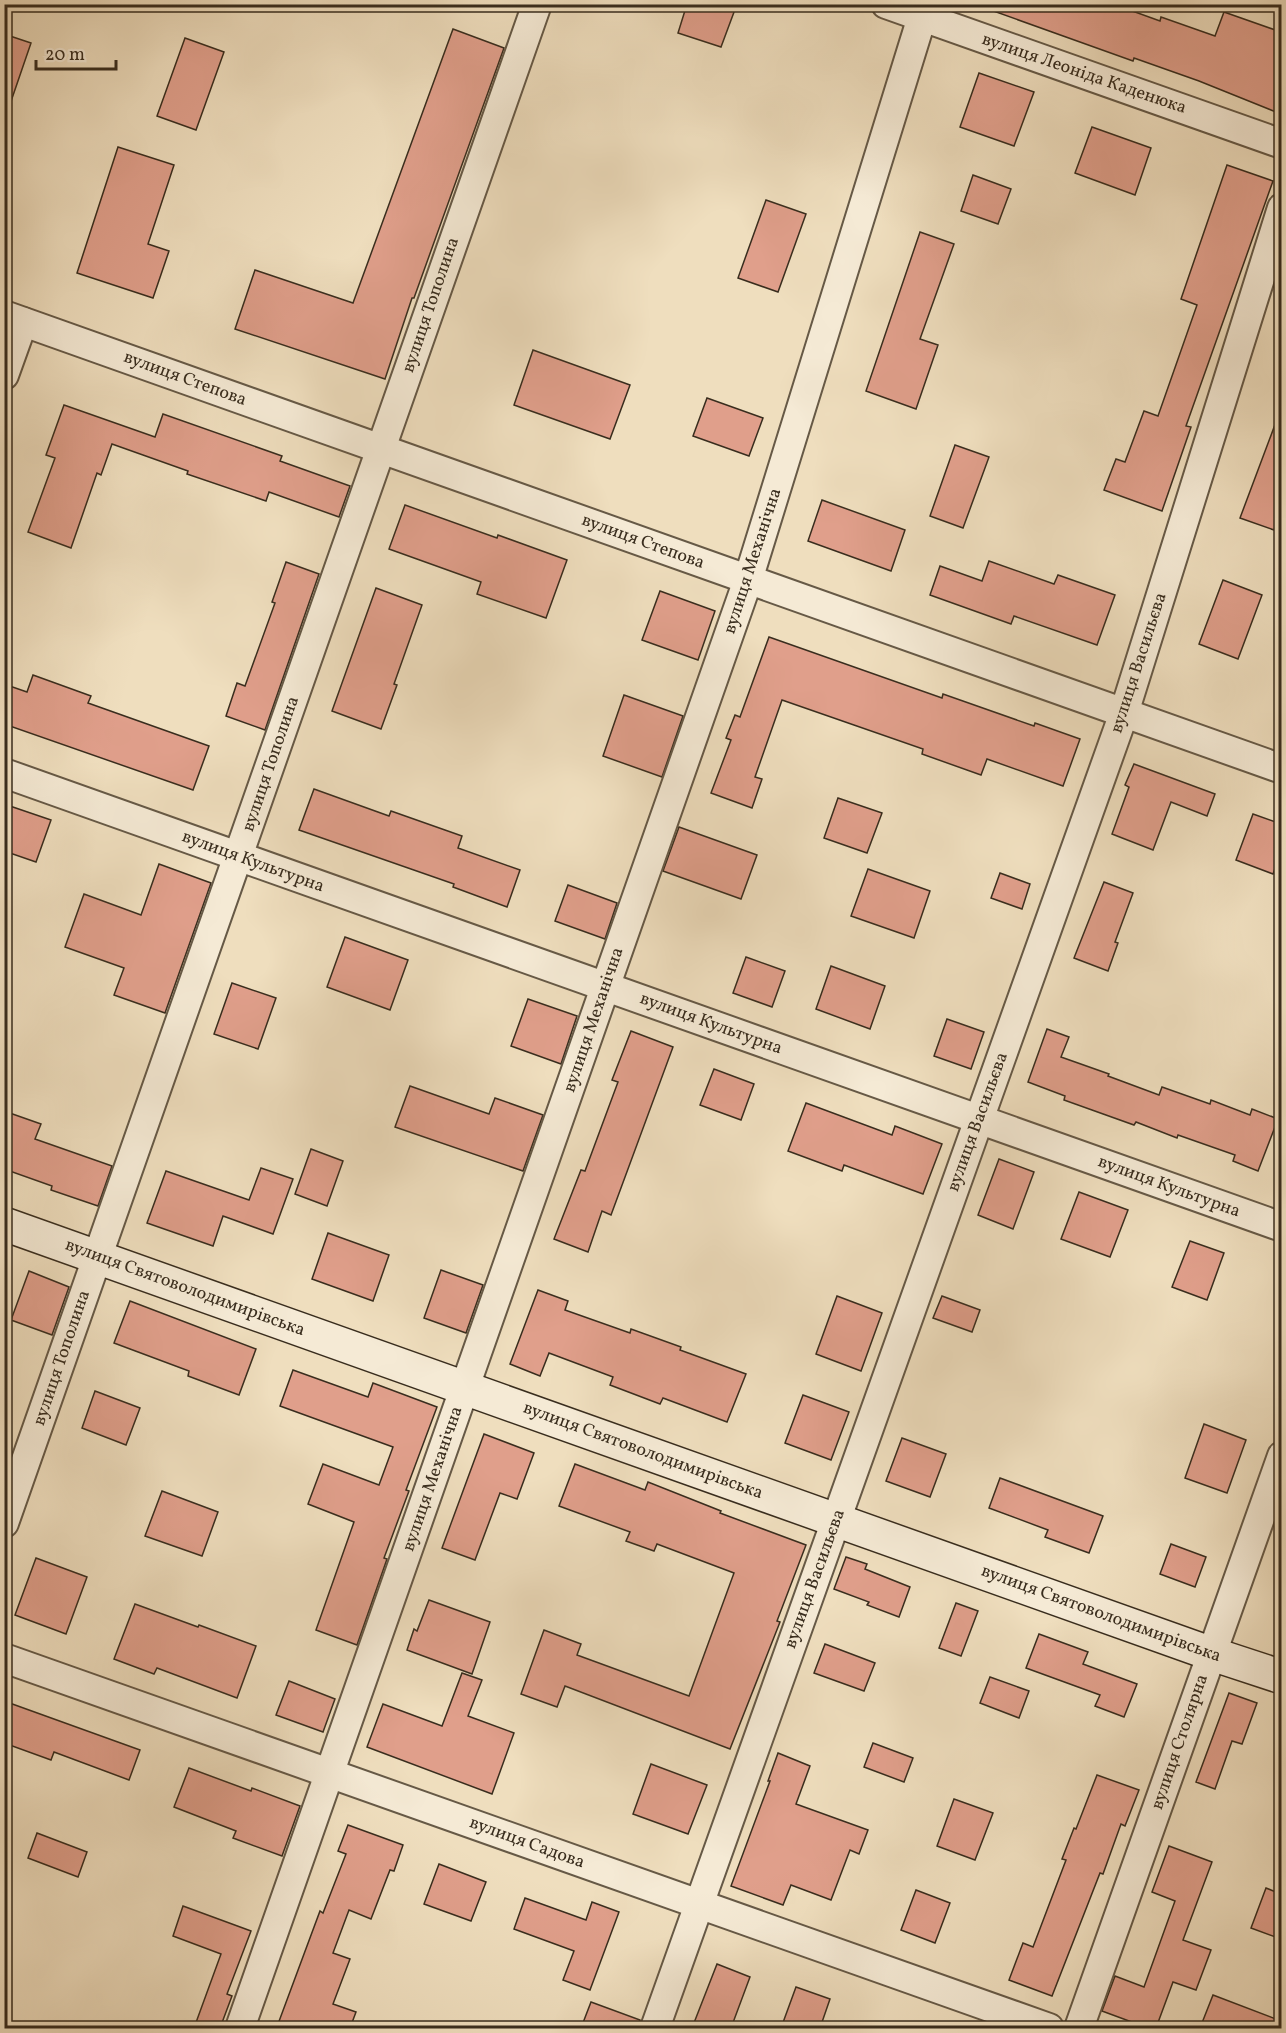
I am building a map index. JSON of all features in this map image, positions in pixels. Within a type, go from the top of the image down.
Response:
[{"type":"street","name":"вулиця Тополина","points":[[4,1523],[537,4]]},
{"type":"street","name":"вулиця Леоніда Каденюка","points":[[886,4],[924,11],[1281,144]]},
{"type":"street","name":"вулиця Механічна","points":[[240,2028],[748,580],[924,11]]},
{"type":"street","name":"вулиця Васильєва","points":[[655,2028],[1124,713],[1281,208]]},
{"type":"street","name":"вулиця Степова","points":[[14,318],[1281,769]]},
{"type":"street","points":[[4,375],[14,318]]},
{"type":"street","name":"вулиця Культурна","points":[[4,773],[1281,1227]]},
{"type":"street","name":"вулиця Святоволодимирівська","points":[[4,1224],[1281,1677]]},
{"type":"street","name":"вулиця Столярна","points":[[1079,2028],[1281,1456]]},
{"type":"street","name":"вулиця Садова","points":[[4,1658],[1048,2028]]},
{"type":"building","points":[[687,4],[737,4],[721,47],[678,33]]},
{"type":"building","points":[[985,4],[1113,4],[1160,21],[1161,17],[1215,36],[1224,12],[1281,32],[1281,114],[1199,81],[1134,58],[1133,61],[985,8]]},
{"type":"building","points":[[453,29],[504,48],[414,298],[412,298],[385,379],[235,329],[255,270],[353,303]]},
{"type":"building","points":[[4,34],[31,43],[8,110],[4,109]]},
{"type":"building","points":[[185,38],[224,52],[196,130],[157,116]]},
{"type":"building","points":[[979,73],[1034,92],[1014,146],[960,127]]},
{"type":"building","points":[[1092,127],[1151,148],[1135,195],[1075,173]]},
{"type":"building","points":[[118,147],[174,165],[148,244],[169,251],[153,298],[77,273]]},
{"type":"building","points":[[1227,165],[1273,181],[1186,426],[1191,427],[1162,511],[1104,490],[1116,459],[1125,462],[1144,411],[1158,416],[1197,305],[1181,299]]},
{"type":"building","points":[[973,175],[1011,189],[998,224],[961,211]]},
{"type":"building","points":[[766,200],[806,214],[778,292],[738,278]]},
{"type":"building","points":[[920,232],[954,244],[920,339],[938,345],[916,409],[866,391]]},
{"type":"building","points":[[533,350],[630,385],[610,439],[514,405]]},
{"type":"building","points":[[707,398],[763,418],[749,456],[693,436]]},
{"type":"building","points":[[64,405],[155,437],[163,414],[282,456],[280,461],[350,486],[339,517],[269,492],[266,501],[187,474],[188,471],[112,444],[101,475],[97,473],[71,548],[28,532],[55,458],[46,455]]},
{"type":"building","points":[[1279,414],[1281,414],[1281,509],[1274,530],[1240,518]]},
{"type":"building","points":[[955,445],[989,457],[963,528],[930,516]]},
{"type":"building","points":[[822,500],[905,530],[891,571],[808,541]]},
{"type":"building","points":[[405,505],[567,560],[546,618],[477,594],[481,582],[389,549]]},
{"type":"building","points":[[989,561],[1054,584],[1058,575],[1115,595],[1097,645],[1014,616],[1011,624],[930,595],[940,566],[982,581]]},
{"type":"building","points":[[286,562],[319,574],[265,730],[226,716],[237,683],[245,686],[275,603],[272,602]]},
{"type":"building","points":[[1223,580],[1262,595],[1238,659],[1199,644]]},
{"type":"building","points":[[376,588],[422,605],[381,729],[332,711]]},
{"type":"building","points":[[660,591],[715,611],[698,660],[642,640]]},
{"type":"building","points":[[769,637],[942,698],[943,694],[1034,726],[1035,723],[1080,739],[1063,786],[987,759],[981,775],[922,754],[923,749],[782,700],[755,777],[762,779],[752,808],[711,793],[731,740],[726,738],[735,715],[740,717]]},
{"type":"building","points":[[33,675],[91,696],[88,703],[209,746],[193,790],[4,724],[4,684],[27,692]]},
{"type":"building","points":[[624,695],[683,716],[662,777],[603,756]]},
{"type":"building","points":[[1134,764],[1215,794],[1207,816],[1171,802],[1153,850],[1112,834],[1129,787],[1125,785]]},
{"type":"building","points":[[314,789],[389,816],[391,811],[462,836],[458,848],[520,870],[507,907],[453,887],[454,884],[299,830]]},
{"type":"building","points":[[838,798],[882,813],[867,853],[824,838]]},
{"type":"building","points":[[4,804],[51,820],[36,862],[4,851]]},
{"type":"building","points":[[1253,814],[1281,824],[1281,852],[1273,874],[1236,860]]},
{"type":"building","points":[[679,827],[757,855],[741,899],[663,871]]},
{"type":"building","points":[[159,864],[211,883],[165,1013],[114,995],[124,968],[65,947],[84,894],[141,915]]},
{"type":"building","points":[[868,869],[930,891],[914,938],[851,916]]},
{"type":"building","points":[[1000,873],[1030,884],[1022,909],[991,898]]},
{"type":"building","points":[[1104,882],[1133,893],[1115,942],[1118,943],[1108,971],[1074,958]]},
{"type":"building","points":[[568,885],[617,903],[605,939],[555,921]]},
{"type":"building","points":[[345,937],[408,960],[390,1010],[327,987]]},
{"type":"building","points":[[746,957],[785,971],[772,1007],[733,993]]},
{"type":"building","points":[[831,966],[885,986],[870,1029],[816,1009]]},
{"type":"building","points":[[232,983],[276,998],[258,1049],[214,1034]]},
{"type":"building","points":[[528,999],[577,1016],[561,1064],[511,1046]]},
{"type":"building","points":[[947,1019],[984,1032],[971,1069],[934,1056]]},
{"type":"building","points":[[1047,1029],[1069,1037],[1061,1057],[1109,1074],[1108,1076],[1159,1095],[1162,1087],[1210,1104],[1211,1100],[1250,1115],[1252,1109],[1278,1119],[1258,1171],[1233,1161],[1235,1155],[1178,1135],[1177,1138],[1136,1122],[1134,1125],[1064,1100],[1065,1096],[1028,1082]]},
{"type":"building","points":[[631,1031],[673,1047],[611,1215],[602,1211],[588,1252],[554,1239],[581,1170],[585,1171],[618,1082],[612,1080]]},
{"type":"building","points":[[714,1069],[754,1084],[741,1120],[700,1105]]},
{"type":"building","points":[[410,1086],[489,1114],[495,1098],[543,1115],[523,1171],[395,1127]]},
{"type":"building","points":[[806,1103],[892,1135],[895,1126],[942,1144],[923,1194],[844,1165],[842,1171],[788,1151]]},
{"type":"building","points":[[4,1111],[41,1124],[35,1139],[112,1166],[98,1206],[51,1190],[52,1186],[4,1169]]},
{"type":"building","points":[[311,1149],[343,1161],[327,1206],[295,1194]]},
{"type":"building","points":[[999,1159],[1034,1172],[1013,1229],[978,1215]]},
{"type":"building","points":[[261,1168],[293,1179],[273,1234],[223,1216],[213,1246],[147,1223],[166,1171],[249,1200]]},
{"type":"building","points":[[1079,1192],[1128,1210],[1110,1257],[1061,1239]]},
{"type":"building","points":[[328,1233],[389,1255],[373,1301],[312,1279]]},
{"type":"building","points":[[1190,1241],[1224,1253],[1207,1300],[1172,1287]]},
{"type":"building","points":[[441,1270],[483,1285],[466,1333],[424,1318]]},
{"type":"building","points":[[29,1271],[69,1287],[52,1335],[11,1320]]},
{"type":"building","points":[[538,1290],[568,1301],[565,1310],[630,1333],[631,1329],[746,1374],[727,1422],[663,1398],[660,1404],[610,1385],[613,1377],[549,1353],[540,1376],[510,1364]]},
{"type":"building","points":[[837,1296],[882,1313],[861,1371],[816,1354]]},
{"type":"building","points":[[942,1296],[980,1310],[972,1332],[933,1318]]},
{"type":"building","points":[[130,1301],[256,1349],[239,1395],[188,1376],[189,1371],[114,1343]]},
{"type":"building","points":[[293,1370],[368,1397],[373,1383],[437,1407],[406,1490],[409,1491],[384,1558],[387,1559],[357,1645],[316,1630],[354,1522],[308,1504],[323,1464],[379,1485],[393,1447],[280,1406]]},
{"type":"building","points":[[95,1391],[140,1408],[126,1445],[82,1428]]},
{"type":"building","points":[[803,1395],[849,1412],[831,1460],[785,1443]]},
{"type":"building","points":[[1204,1424],[1246,1440],[1227,1493],[1185,1478]]},
{"type":"building","points":[[484,1434],[534,1453],[517,1499],[500,1493],[475,1560],[442,1548]]},
{"type":"building","points":[[902,1438],[946,1454],[930,1497],[886,1481]]},
{"type":"building","points":[[575,1464],[645,1490],[648,1482],[721,1511],[720,1513],[806,1545],[777,1621],[780,1622],[730,1749],[565,1686],[557,1707],[521,1694],[544,1630],[581,1644],[577,1655],[689,1696],[734,1573],[657,1544],[654,1551],[626,1541],[630,1532],[559,1506]]},
{"type":"building","points":[[1000,1478],[1103,1516],[1089,1553],[1045,1537],[1048,1530],[989,1508]]},
{"type":"building","points":[[162,1491],[218,1512],[202,1556],[145,1536]]},
{"type":"building","points":[[1171,1544],[1206,1557],[1195,1587],[1160,1574]]},
{"type":"building","points":[[846,1557],[867,1564],[865,1569],[910,1587],[899,1617],[867,1605],[869,1602],[834,1589]]},
{"type":"building","points":[[36,1558],[87,1577],[66,1634],[15,1615]]},
{"type":"building","points":[[429,1600],[490,1622],[472,1674],[407,1650],[414,1629],[417,1631]]},
{"type":"building","points":[[956,1603],[978,1611],[961,1656],[939,1648]]},
{"type":"building","points":[[135,1604],[256,1646],[237,1698],[157,1668],[154,1674],[114,1659]]},
{"type":"building","points":[[1039,1634],[1088,1652],[1083,1664],[1137,1684],[1124,1717],[1095,1706],[1100,1695],[1026,1668]]},
{"type":"building","points":[[825,1644],[875,1663],[864,1691],[814,1673]]},
{"type":"building","points":[[462,1673],[482,1680],[468,1716],[514,1733],[492,1794],[367,1747],[383,1704],[442,1726]]},
{"type":"building","points":[[990,1677],[1029,1691],[1019,1718],[980,1703]]},
{"type":"building","points":[[289,1681],[335,1699],[323,1732],[276,1715]]},
{"type":"building","points":[[1229,1693],[1257,1703],[1242,1744],[1232,1741],[1215,1789],[1196,1782]]},
{"type":"building","points":[[4,1701],[140,1750],[129,1780],[54,1752],[51,1760],[4,1743]]},
{"type":"building","points":[[873,1743],[913,1758],[904,1782],[864,1767]]},
{"type":"building","points":[[778,1753],[810,1766],[796,1804],[868,1830],[859,1854],[850,1850],[831,1900],[791,1885],[783,1905],[731,1886]]},
{"type":"building","points":[[651,1764],[707,1785],[688,1834],[633,1814]]},
{"type":"building","points":[[189,1768],[300,1806],[282,1856],[233,1838],[236,1831],[174,1807]]},
{"type":"building","points":[[1097,1775],[1139,1790],[1125,1826],[1121,1824],[1103,1874],[1100,1873],[1052,1996],[1009,1980],[1023,1943],[1033,1947],[1066,1860],[1062,1859]]},
{"type":"building","points":[[954,1799],[993,1813],[975,1860],[937,1846]]},
{"type":"building","points":[[348,1825],[403,1845],[394,1871],[390,1870],[371,1919],[349,1910],[333,1953],[350,1959],[333,2004],[356,2012],[350,2028],[291,2028],[278,2024],[320,1911],[323,1913],[346,1854],[338,1851]]},
{"type":"building","points":[[37,1833],[87,1852],[78,1877],[28,1858]]},
{"type":"building","points":[[1169,1846],[1212,1862],[1183,1940],[1211,1950],[1196,1990],[1173,1982],[1156,2028],[1148,2028],[1102,2011],[1115,1976],[1144,1987],[1175,1901],[1152,1892]]},
{"type":"building","points":[[439,1864],[486,1882],[471,1921],[424,1904]]},
{"type":"building","points":[[1266,1888],[1281,1894],[1281,1939],[1251,1928]]},
{"type":"building","points":[[916,1890],[950,1903],[935,1943],[901,1930]]},
{"type":"building","points":[[525,1898],[586,1920],[592,1902],[619,1912],[590,1990],[563,1980],[574,1951],[514,1929]]},
{"type":"building","points":[[183,1906],[251,1931],[227,1994],[232,1996],[220,2028],[194,2028],[221,1954],[173,1936]]},
{"type":"building","points":[[717,1964],[750,1977],[731,2028],[692,2028]]},
{"type":"building","points":[[796,1987],[830,1999],[820,2028],[781,2028]]},
{"type":"building","points":[[1213,1995],[1281,2021],[1281,2028],[1200,2028]]},
{"type":"building","points":[[591,2002],[640,2020],[639,2028],[581,2028]]}]
